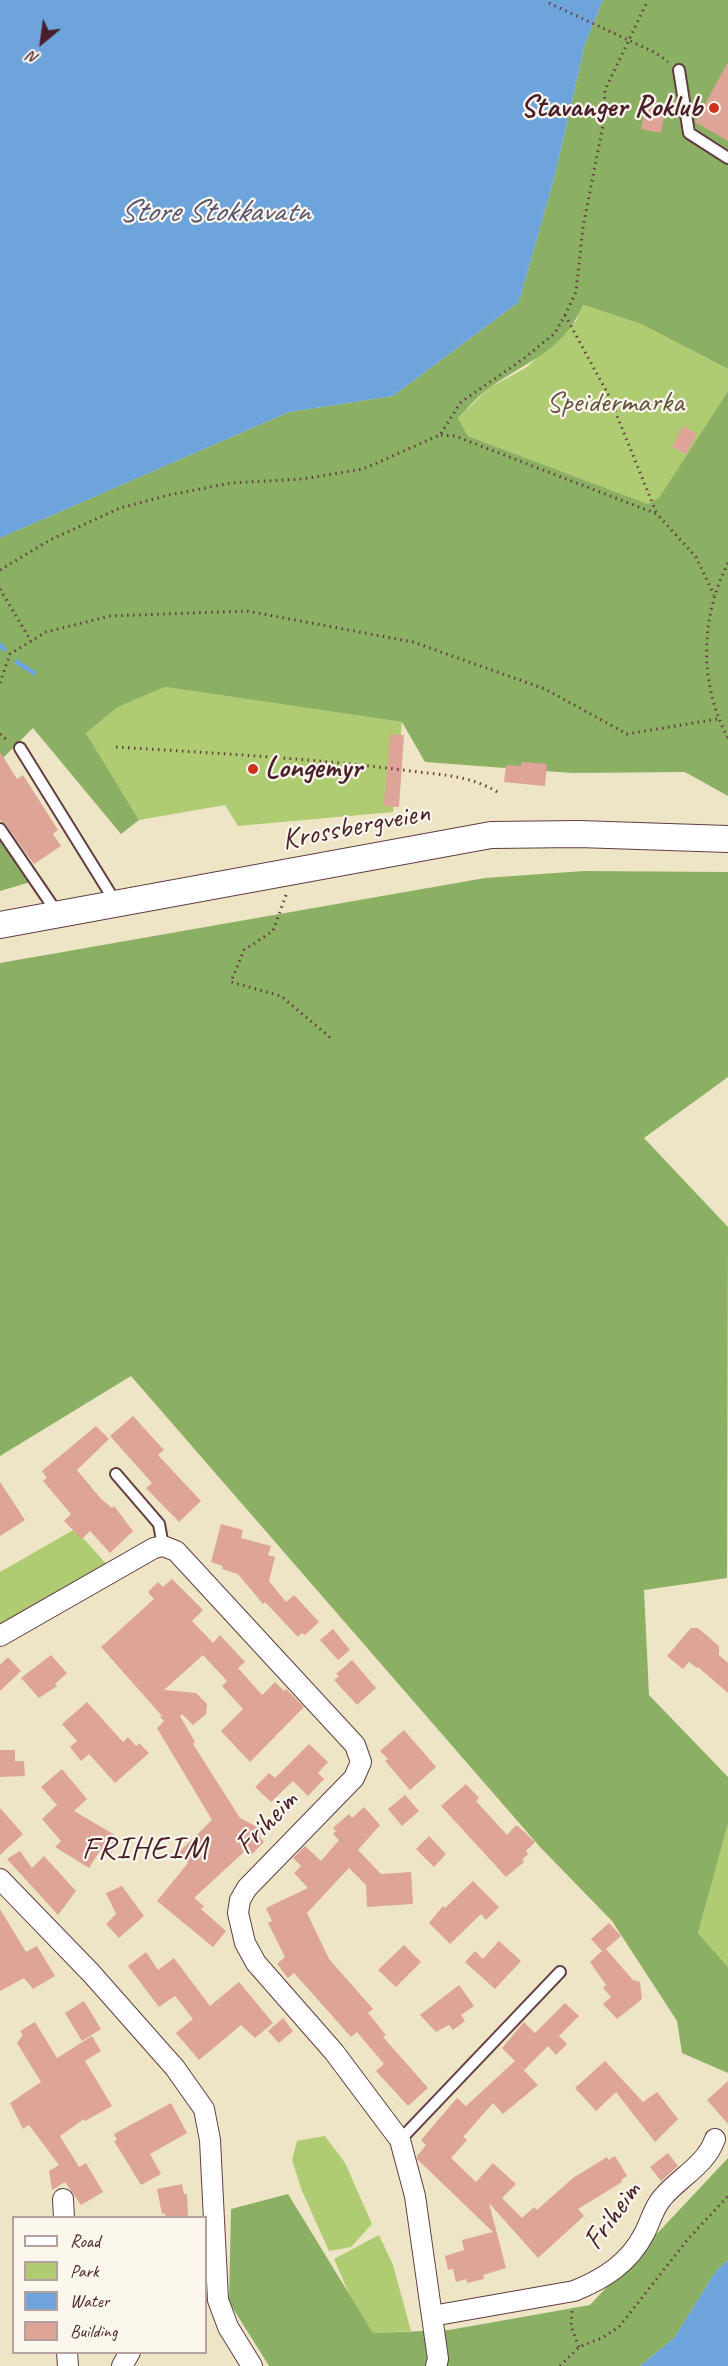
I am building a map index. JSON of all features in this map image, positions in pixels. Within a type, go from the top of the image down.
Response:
[{"type":"street","name":"Krossbergveien","points":[[0,925],[491,835],[579,834],[728,838]]},
{"type":"street","points":[[0,1636],[154,1548],[163,1546]]},
{"type":"street","name":"Friheim","points":[[163,1546],[176,1551],[355,1745],[361,1761],[354,1778],[247,1888],[240,1900],[238,1912],[243,1935],[256,1963],[334,2052],[400,2140],[415,2196],[438,2360],[436,2366]]},
{"type":"street","points":[[0,1880],[91,1973],[175,2068],[204,2109],[211,2149],[218,2300],[228,2327],[252,2366]]},
{"type":"street","name":"Friheim","points":[[432,2316],[574,2291],[614,2271],[644,2234],[652,2211],[674,2186],[710,2152],[715,2139]]},
{"type":"lane","points":[[679,70],[689,133],[728,158]]},
{"type":"lane","points":[[20,748],[118,905]]},
{"type":"lane","points":[[0,829],[58,914]]},
{"type":"lane","points":[[116,1474],[159,1524],[163,1546]]},
{"type":"lane","points":[[400,2140],[560,1972]]},
{"type":"path","points":[[440,435],[461,402],[547,340],[555,333],[566,315],[576,292],[583,227],[603,125],[605,90],[648,0]]},
{"type":"path","points":[[549,3],[656,54],[679,70]]},
{"type":"path","points":[[566,315],[609,396],[657,514],[696,557],[714,595]]},
{"type":"path","points":[[0,570],[50,540],[120,508],[169,495],[231,483],[302,479],[363,470],[440,435],[455,436],[657,514]]},
{"type":"path","points":[[728,563],[714,595],[706,630],[708,676],[717,719],[728,738]]},
{"type":"path","points":[[0,590],[31,641]]},
{"type":"path","points":[[0,683],[10,654],[46,632],[110,616],[247,611],[413,642],[545,688],[627,734],[717,719]]},
{"type":"path","points":[[116,747],[368,765],[454,775],[481,782],[499,793]]},
{"type":"path","points":[[276,896],[287,893],[273,931],[244,950],[231,982],[281,996],[332,1039]]},
{"type":"path","points":[[560,2366],[579,2347],[602,2338],[619,2327],[688,2239],[728,2196]]},
{"type":"path","points":[[574,2291],[571,2326],[579,2347]]},
{"type":"green space","points":[[603,0],[728,0],[728,369],[641,324],[583,305],[565,334],[554,345],[488,389],[458,418],[468,436],[648,504],[659,498],[728,391],[728,796],[685,772],[572,773],[425,762],[402,722],[165,687],[118,707],[86,733],[139,820],[121,834],[33,728],[0,761],[0,538],[289,412],[393,396],[519,302],[555,175],[585,44]]},
{"type":"green space","name":"Speidermarka","points":[[582,305],[641,324],[728,369],[728,391],[659,499],[648,504],[468,436],[458,418],[489,388],[527,367],[576,321]]},
{"type":"green space","name":"Longemyr","points":[[165,687],[402,722],[393,812],[238,826],[225,805],[139,820],[86,733],[118,707]]},
{"type":"green space","points":[[0,841],[34,881],[0,891]]},
{"type":"green space","points":[[584,871],[728,872],[728,1077],[644,1138],[728,1227],[727,1578],[644,1590],[649,1695],[728,1777],[728,1824],[698,1933],[728,1967],[728,2073],[682,2053],[677,2021],[612,1921],[540,1847],[131,1376],[0,1456],[0,963],[485,878]]},
{"type":"green space","points":[[75,1529],[109,1567],[0,1630],[0,1572]]},
{"type":"green space","points":[[728,1824],[728,1967],[698,1933]]},
{"type":"green space","points":[[325,2136],[345,2163],[372,2224],[351,2247],[329,2251],[302,2191],[292,2160],[297,2141]]},
{"type":"green space","points":[[728,2158],[728,2260],[716,2271],[674,2338],[640,2366],[269,2366],[229,2302],[231,2209],[288,2194],[373,2333],[449,2330],[590,2305]]},
{"type":"green space","points":[[379,2235],[393,2265],[411,2331],[373,2333],[350,2296],[334,2259]]},
{"type":"water","name":"Store Stokkavatn","points":[[0,0],[603,0],[585,44],[555,175],[519,302],[393,396],[289,412],[0,538]]},
{"type":"water","points":[[728,2260],[728,2366],[640,2366],[674,2338],[716,2271]]},
{"type":"building","points":[[728,62],[728,141],[695,122]]},
{"type":"building","points":[[646,107],[665,111],[661,133],[641,129]]},
{"type":"building","points":[[683,426],[697,434],[686,454],[672,447]]},
{"type":"building","points":[[390,734],[404,735],[399,807],[384,806]]},
{"type":"building","points":[[0,752],[17,779],[23,775],[58,830],[53,834],[61,846],[34,864],[0,820]]},
{"type":"building","points":[[522,762],[547,764],[545,786],[504,782],[506,765],[521,766]]},
{"type":"building","points":[[133,1416],[164,1450],[158,1455],[201,1501],[179,1522],[146,1488],[152,1483],[110,1436]]},
{"type":"building","points":[[96,1426],[109,1439],[77,1470],[101,1499],[112,1508],[114,1506],[133,1531],[110,1553],[90,1531],[82,1539],[64,1521],[71,1514],[43,1481],[47,1478],[42,1471]]},
{"type":"building","points":[[0,1482],[25,1520],[0,1536]]},
{"type":"building","points":[[221,1524],[243,1530],[241,1538],[271,1546],[268,1555],[275,1557],[269,1581],[286,1602],[294,1595],[319,1622],[305,1635],[302,1633],[298,1637],[265,1602],[263,1604],[238,1574],[222,1569],[223,1566],[211,1562]]},
{"type":"building","points":[[172,1579],[203,1610],[192,1621],[213,1643],[220,1635],[245,1662],[238,1668],[262,1695],[275,1682],[284,1691],[286,1689],[304,1707],[250,1762],[221,1731],[243,1709],[222,1686],[227,1681],[203,1655],[164,1690],[196,1693],[207,1704],[206,1714],[193,1725],[182,1714],[180,1716],[195,1742],[193,1744],[240,1818],[265,1831],[259,1836],[264,1842],[251,1855],[246,1850],[194,1898],[204,1906],[201,1909],[226,1931],[213,1947],[157,1901],[188,1863],[178,1853],[212,1820],[157,1728],[164,1721],[160,1717],[162,1716],[101,1647],[154,1599],[148,1592],[158,1582],[163,1587]]},
{"type":"building","points":[[691,1628],[698,1628],[719,1646],[719,1655],[728,1663],[728,1693],[698,1667],[689,1662],[683,1669],[667,1656]]},
{"type":"building","points":[[333,1629],[350,1650],[338,1660],[320,1640]]},
{"type":"building","points":[[51,1655],[67,1673],[55,1684],[57,1686],[39,1698],[21,1678]]},
{"type":"building","points":[[8,1657],[21,1671],[0,1691],[0,1665]]},
{"type":"building","points":[[352,1660],[376,1688],[357,1705],[334,1680],[339,1676],[336,1674]]},
{"type":"building","points":[[87,1702],[123,1742],[128,1737],[136,1746],[139,1743],[149,1753],[115,1783],[89,1754],[81,1761],[70,1747],[77,1741],[62,1724]]},
{"type":"building","points":[[404,1730],[436,1767],[410,1790],[385,1761],[388,1759],[380,1751]]},
{"type":"building","points":[[309,1744],[328,1762],[318,1773],[324,1779],[308,1796],[293,1781],[271,1802],[255,1787],[269,1773],[275,1778]]},
{"type":"building","points":[[0,1750],[15,1750],[15,1761],[24,1761],[25,1776],[0,1777]]},
{"type":"building","points":[[62,1769],[87,1799],[74,1811],[120,1838],[111,1854],[101,1849],[89,1868],[55,1847],[61,1841],[42,1819],[57,1805],[41,1787]]},
{"type":"building","points":[[466,1784],[479,1798],[476,1801],[507,1835],[515,1826],[518,1826],[535,1842],[526,1851],[528,1854],[522,1860],[524,1862],[506,1877],[441,1806]]},
{"type":"building","points":[[405,1795],[419,1811],[402,1826],[388,1809]]},
{"type":"building","points":[[364,1807],[380,1825],[358,1850],[381,1874],[411,1872],[413,1904],[367,1907],[366,1885],[349,1868],[307,1913],[329,1959],[373,2009],[368,2013],[386,2035],[383,2037],[428,2088],[408,2106],[376,2071],[384,2064],[357,2032],[351,2037],[294,1973],[288,1978],[277,1964],[285,1957],[268,1923],[272,1921],[266,1908],[308,1888],[294,1873],[301,1866],[293,1858],[305,1846],[321,1861],[339,1840],[333,1834],[336,1831],[333,1828],[349,1814],[352,1818]]},
{"type":"building","points":[[0,1808],[23,1834],[0,1855]]},
{"type":"building","points":[[429,1836],[446,1854],[434,1867],[416,1849]]},
{"type":"building","points":[[20,1851],[32,1868],[44,1856],[76,1891],[58,1915],[7,1859]]},
{"type":"building","points":[[473,1881],[499,1907],[486,1920],[481,1914],[450,1944],[429,1923],[443,1906],[445,1908]]},
{"type":"building","points":[[122,1886],[144,1916],[119,1938],[106,1924],[116,1914],[106,1893]]},
{"type":"building","points":[[0,1909],[26,1952],[37,1946],[55,1976],[33,1989],[24,1978],[0,1991]]},
{"type":"building","points":[[609,1923],[621,1936],[606,1949],[633,1980],[640,1982],[642,1999],[617,2019],[603,2004],[611,1997],[603,1988],[606,1985],[590,1962],[602,1951],[591,1939]]},
{"type":"building","points":[[499,1941],[521,1961],[495,1989],[465,1962],[475,1951],[483,1959]]},
{"type":"building","points":[[404,1945],[421,1962],[396,1987],[378,1970]]},
{"type":"building","points":[[146,1952],[158,1970],[174,1958],[210,2006],[239,1982],[273,2023],[255,2038],[241,2025],[199,2060],[176,2033],[193,2019],[175,1996],[159,2007],[128,1966]]},
{"type":"building","points":[[459,1985],[474,2006],[461,2015],[465,2021],[453,2030],[449,2025],[436,2032],[420,2015]]},
{"type":"building","points":[[84,2001],[101,2029],[82,2041],[65,2013]]},
{"type":"building","points":[[565,2003],[579,2016],[559,2036],[567,2044],[556,2055],[548,2046],[524,2070],[516,2062],[538,2085],[503,2114],[493,2103],[463,2137],[467,2140],[451,2158],[476,2182],[493,2163],[516,2184],[502,2198],[522,2218],[534,2207],[537,2210],[573,2178],[607,2157],[608,2160],[615,2156],[627,2176],[621,2180],[622,2182],[578,2209],[584,2216],[538,2258],[489,2203],[506,2268],[483,2275],[484,2279],[467,2283],[466,2279],[456,2282],[453,2269],[448,2270],[445,2256],[464,2250],[462,2240],[493,2232],[417,2159],[426,2145],[421,2140],[457,2098],[466,2106],[515,2061],[502,2048],[524,2022],[535,2033]]},
{"type":"building","points":[[283,2018],[293,2031],[279,2043],[268,2031]]},
{"type":"building","points":[[35,2022],[57,2058],[92,2036],[101,2051],[85,2061],[112,2106],[85,2121],[84,2119],[60,2136],[79,2167],[86,2163],[103,2192],[81,2205],[65,2182],[52,2190],[49,2171],[59,2165],[29,2125],[23,2129],[10,2103],[41,2082],[17,2043],[23,2035],[20,2031]]},
{"type":"building","points":[[605,2061],[643,2102],[657,2092],[678,2119],[655,2142],[616,2092],[596,2111],[575,2088]]},
{"type":"building","points":[[728,2081],[728,2124],[707,2100]]},
{"type":"building","points":[[171,2103],[187,2133],[150,2154],[161,2174],[141,2185],[114,2141],[117,2140],[114,2134]]},
{"type":"building","points":[[668,2153],[678,2166],[661,2181],[650,2167]]},
{"type":"building","points":[[182,2184],[184,2194],[187,2194],[188,2216],[162,2214],[157,2189]]},
{"type":"waterway","points":[[0,645],[4,649]]},
{"type":"waterway","points":[[17,662],[34,673]]},
{"type":"place","name":"Stavanger Roklub","points":[[714,108]]},
{"type":"place","name":"Longemyr","points":[[253,769]]},
{"type":"district","name":"FRIHEIM","points":[[145,1850]]}]
